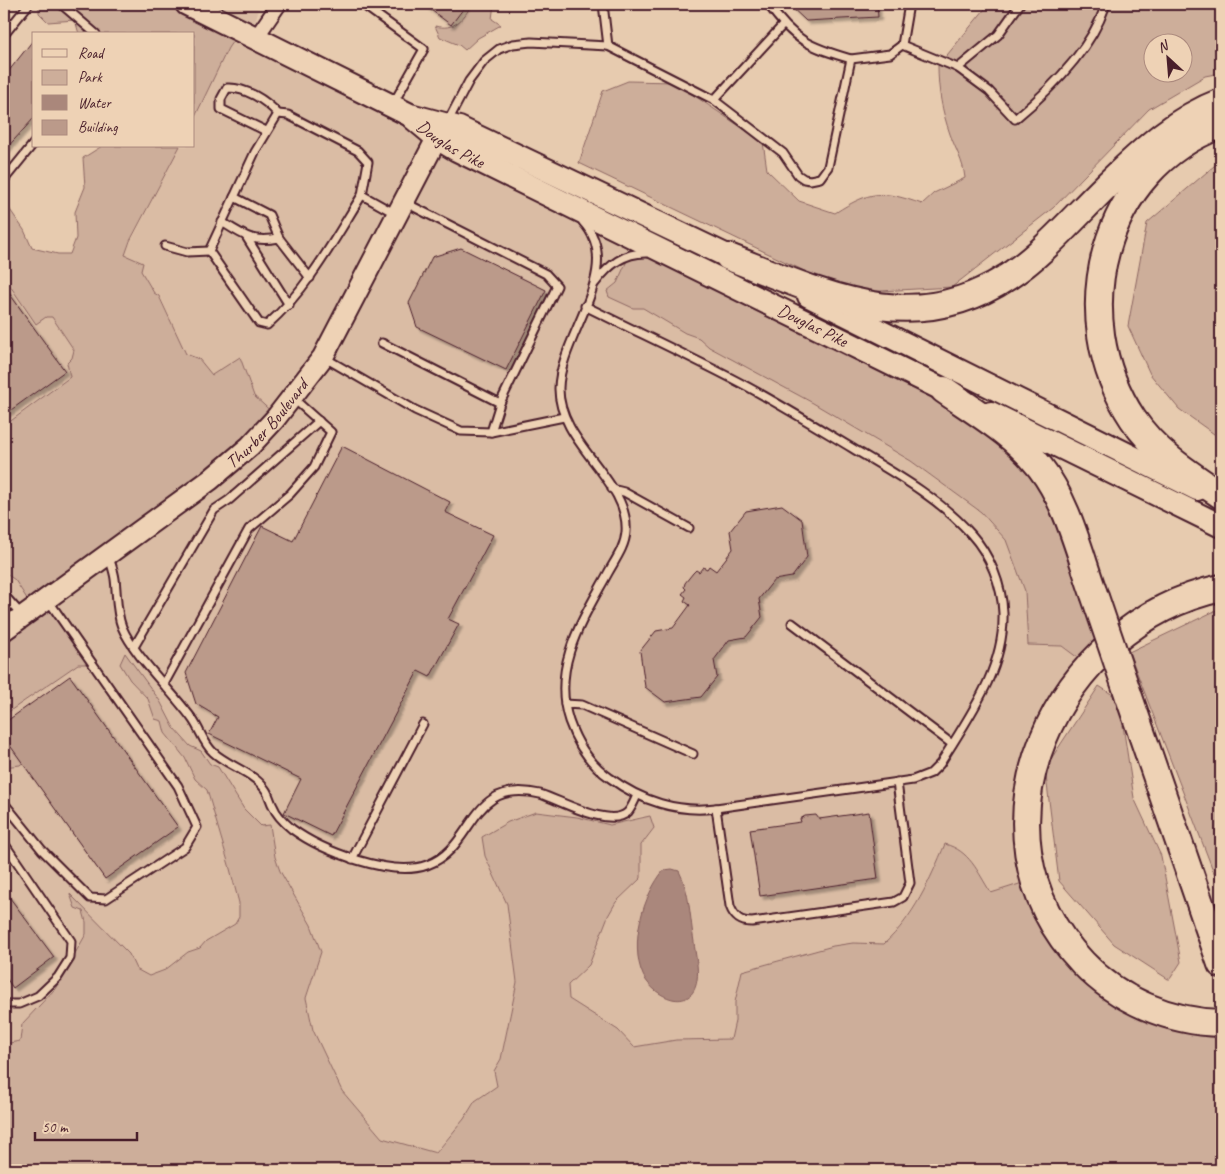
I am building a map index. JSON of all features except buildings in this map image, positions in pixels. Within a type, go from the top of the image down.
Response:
[{"type":"highway","points":[[729,257],[850,302],[902,308],[928,307],[954,301],[983,290],[1021,267],[1160,136],[1192,115],[1221,102]]},
{"type":"highway","points":[[1221,125],[1194,138],[1173,152],[1148,176],[1126,205],[1109,239],[1104,257],[1100,275],[1098,312],[1099,331],[1108,367],[1133,419],[1168,458],[1221,495]]},
{"type":"highway","points":[[944,390],[1011,438],[1040,467],[1060,502],[1094,594],[1221,964]]},
{"type":"highway","points":[[1221,588],[1192,596],[1152,615],[1114,642],[1080,677],[1057,711],[1039,749],[1030,780],[1025,823],[1030,864],[1043,905],[1063,939],[1087,968],[1118,991],[1155,1010],[1186,1019],[1221,1023]]},
{"type":"main road","name":"Douglas Pike","points":[[187,4],[442,131],[729,257],[1221,501]]},
{"type":"main road","name":"Douglas Pike","points":[[442,131],[560,202],[673,255],[1221,526]]},
{"type":"street","points":[[256,39],[279,4]]},
{"type":"street","name":"Thurber Boulevard","points":[[4,630],[210,480],[250,446],[293,398],[323,357],[442,131]]},
{"type":"lane","points":[[4,35],[29,4]]},
{"type":"lane","points":[[62,4],[94,32]]},
{"type":"lane","points":[[362,4],[424,50],[401,111]]},
{"type":"lane","points":[[603,4],[608,46]]},
{"type":"lane","points":[[768,4],[783,25],[813,48],[851,59],[890,54],[902,44],[909,4]]},
{"type":"lane","points":[[958,68],[998,35],[1020,4]]},
{"type":"lane","points":[[902,44],[958,68],[989,91],[1015,119],[1035,103],[1074,60],[1101,18],[1105,7],[1098,4]]},
{"type":"lane","points":[[714,100],[783,25]]},
{"type":"lane","points":[[442,131],[469,81],[484,61],[499,49],[513,44],[531,42],[608,46],[714,100],[783,153],[798,175],[804,179],[816,180],[824,175],[828,167],[851,59]]},
{"type":"lane","points":[[266,131],[221,109],[221,99],[227,88],[236,87],[268,102],[278,114]]},
{"type":"lane","points":[[209,251],[266,131],[278,114]]},
{"type":"lane","points":[[209,251],[259,323],[267,325],[289,305],[310,278],[362,195],[368,162],[358,151],[288,114],[278,114]]},
{"type":"lane","points":[[4,180],[32,145]]},
{"type":"lane","points":[[362,195],[400,208],[546,274],[557,286],[500,403],[491,432]]},
{"type":"lane","points":[[234,197],[269,215],[279,238],[310,278]]},
{"type":"lane","points":[[560,202],[580,218],[596,240],[598,252],[594,286]]},
{"type":"lane","points":[[222,222],[247,238],[264,241],[279,238]]},
{"type":"lane","points":[[247,238],[289,305]]},
{"type":"lane","points":[[164,246],[187,252],[209,251]]},
{"type":"lane","points":[[585,306],[779,404],[918,489],[971,534],[986,554],[995,576],[1003,611],[1002,636],[992,674],[940,764],[931,773],[919,778],[897,782],[716,808],[681,808],[637,795],[612,780],[590,761],[575,735],[565,704],[564,673],[570,646],[624,540],[626,526],[620,501],[564,417],[559,398],[560,376],[585,306],[594,286],[610,267],[627,255],[643,252],[673,255]]},
{"type":"lane","points":[[382,343],[500,403]]},
{"type":"lane","points":[[323,357],[415,410],[461,431],[491,432],[564,417]]},
{"type":"lane","points":[[164,684],[249,529],[290,494],[314,467],[330,432],[293,398]]},
{"type":"lane","points":[[134,647],[214,510],[229,500],[319,421]]},
{"type":"lane","points":[[612,489],[624,492],[690,528]]},
{"type":"lane","points":[[108,554],[115,576],[119,619],[122,628],[134,647],[193,720],[212,752],[265,789],[273,808],[292,829],[352,859],[392,869],[426,866],[447,851],[482,808],[490,801],[508,792],[523,791],[540,794],[609,819],[623,816],[629,811],[637,795]]},
{"type":"lane","points":[[4,595],[23,616]]},
{"type":"lane","points":[[4,803],[42,850],[90,898],[106,899],[185,847],[197,827],[178,786],[105,679],[47,599]]},
{"type":"lane","points":[[792,623],[952,744]]},
{"type":"lane","points":[[565,704],[582,706],[694,754]]},
{"type":"lane","points":[[352,859],[423,724]]},
{"type":"lane","points":[[716,808],[730,906],[734,914],[741,921],[752,922],[894,902],[904,897],[910,883],[897,782]]},
{"type":"lane","points":[[4,843],[71,941],[70,958],[58,977],[38,996],[19,1004],[4,1004]]},
{"type":"shaded area","points":[[193,4],[260,4],[252,33],[634,243],[617,283],[607,291],[633,308],[643,308],[685,333],[699,338],[709,347],[813,403],[911,461],[981,512],[1006,540],[1025,591],[1028,645],[1062,646],[1090,667],[1046,731],[1032,880],[991,893],[968,857],[945,844],[926,890],[895,934],[884,944],[853,943],[833,946],[742,971],[735,1002],[735,1021],[732,1039],[676,1040],[634,1047],[618,1030],[569,999],[568,985],[589,965],[608,915],[616,902],[641,878],[641,845],[654,828],[643,816],[610,825],[577,817],[536,812],[485,856],[507,904],[517,982],[501,1059],[494,1071],[497,1086],[475,1101],[464,1119],[435,1153],[382,1138],[342,1091],[313,1030],[306,998],[321,952],[311,925],[280,871],[275,857],[270,826],[261,827],[244,809],[218,767],[210,764],[201,751],[190,746],[174,728],[160,701],[130,680],[148,699],[155,718],[162,720],[165,733],[185,758],[195,779],[207,790],[239,903],[239,917],[235,924],[206,941],[201,948],[188,952],[165,970],[149,976],[136,969],[129,954],[71,896],[75,908],[83,910],[86,934],[55,989],[22,1024],[20,1041],[4,1044],[4,767],[20,765],[8,729],[4,726],[4,715],[78,664],[87,664],[86,651],[60,625],[45,601],[254,396],[240,357],[212,375],[199,359],[186,354],[160,296],[154,293],[141,271],[124,255],[179,148],[195,148],[195,117],[228,48],[239,32]]},
{"type":"shaded area","points":[[4,277],[36,324],[47,316],[52,317],[74,350],[70,377],[4,426]]},
{"type":"shaded area","points":[[4,572],[15,580],[32,605],[9,624],[4,616]]},
{"type":"green space","points":[[39,4],[193,4],[239,32],[228,48],[195,117],[195,32],[78,32],[75,20],[48,22],[39,13]]},
{"type":"green space","points":[[472,4],[494,4],[492,19],[501,25],[478,38],[465,50],[459,45],[440,37],[435,26],[448,27],[457,23]]},
{"type":"green space","points":[[989,4],[1221,4],[1221,73],[1205,76],[1149,109],[1053,208],[952,287],[863,292],[817,277],[579,163],[603,91],[628,81],[674,82],[763,142],[767,170],[799,201],[835,213],[858,200],[877,195],[897,196],[922,204],[934,193],[965,178],[963,166],[950,134],[943,109],[938,66]]},
{"type":"green space","points":[[99,148],[179,148],[130,241],[125,255],[143,263],[141,271],[154,293],[159,296],[186,354],[199,359],[212,375],[240,357],[254,396],[275,415],[45,601],[60,625],[86,651],[87,664],[78,664],[4,715],[4,616],[9,623],[31,605],[15,580],[4,572],[4,426],[70,377],[67,363],[72,358],[74,350],[52,317],[46,317],[36,324],[4,277],[4,201],[24,230],[32,248],[58,254],[70,254],[76,238],[75,212],[85,187],[83,158]]},
{"type":"green space","points":[[1221,164],[1221,439],[1179,409],[1150,374],[1128,326],[1147,223],[1214,166]]},
{"type":"green space","points":[[633,247],[977,418],[1031,460],[1110,647],[1090,667],[1062,646],[1028,645],[1025,591],[1006,540],[981,512],[911,461],[813,403],[709,347],[699,338],[685,333],[643,308],[633,308],[609,297],[607,291],[617,283]]},
{"type":"green space","points":[[1221,608],[1221,891],[1129,652]]},
{"type":"green space","points":[[125,653],[160,701],[174,728],[190,746],[201,751],[210,764],[218,767],[244,809],[261,826],[270,825],[275,857],[280,871],[311,925],[321,952],[306,998],[313,1030],[342,1091],[382,1138],[436,1153],[464,1119],[475,1101],[497,1086],[494,1071],[501,1059],[517,982],[507,904],[485,856],[482,837],[508,822],[536,812],[577,817],[610,825],[650,816],[654,828],[641,845],[641,878],[616,902],[608,916],[589,965],[568,985],[569,999],[618,1030],[634,1047],[676,1040],[731,1039],[735,1021],[735,1002],[742,971],[833,946],[853,943],[884,944],[913,910],[945,844],[954,847],[967,857],[991,893],[1032,880],[1100,983],[1221,1026],[1221,1170],[4,1170],[4,1044],[20,1041],[22,1024],[55,989],[86,934],[86,922],[83,911],[75,908],[70,894],[129,954],[136,969],[149,976],[165,970],[188,952],[200,948],[206,941],[235,924],[239,917],[239,903],[207,790],[195,779],[185,758],[165,733],[162,721],[155,719],[148,699],[130,680],[120,664]]},
{"type":"green space","points":[[1099,686],[1119,699],[1134,798],[1161,856],[1181,962],[1170,979],[1114,944],[1059,881],[1045,768]]},
{"type":"green space","points":[[4,726],[8,729],[27,759],[20,765],[4,767]]},
{"type":"water","points":[[672,869],[679,871],[683,879],[689,906],[698,971],[694,991],[688,997],[680,1000],[663,995],[648,983],[639,963],[637,949],[640,920],[644,906],[656,880],[664,870]]}]
